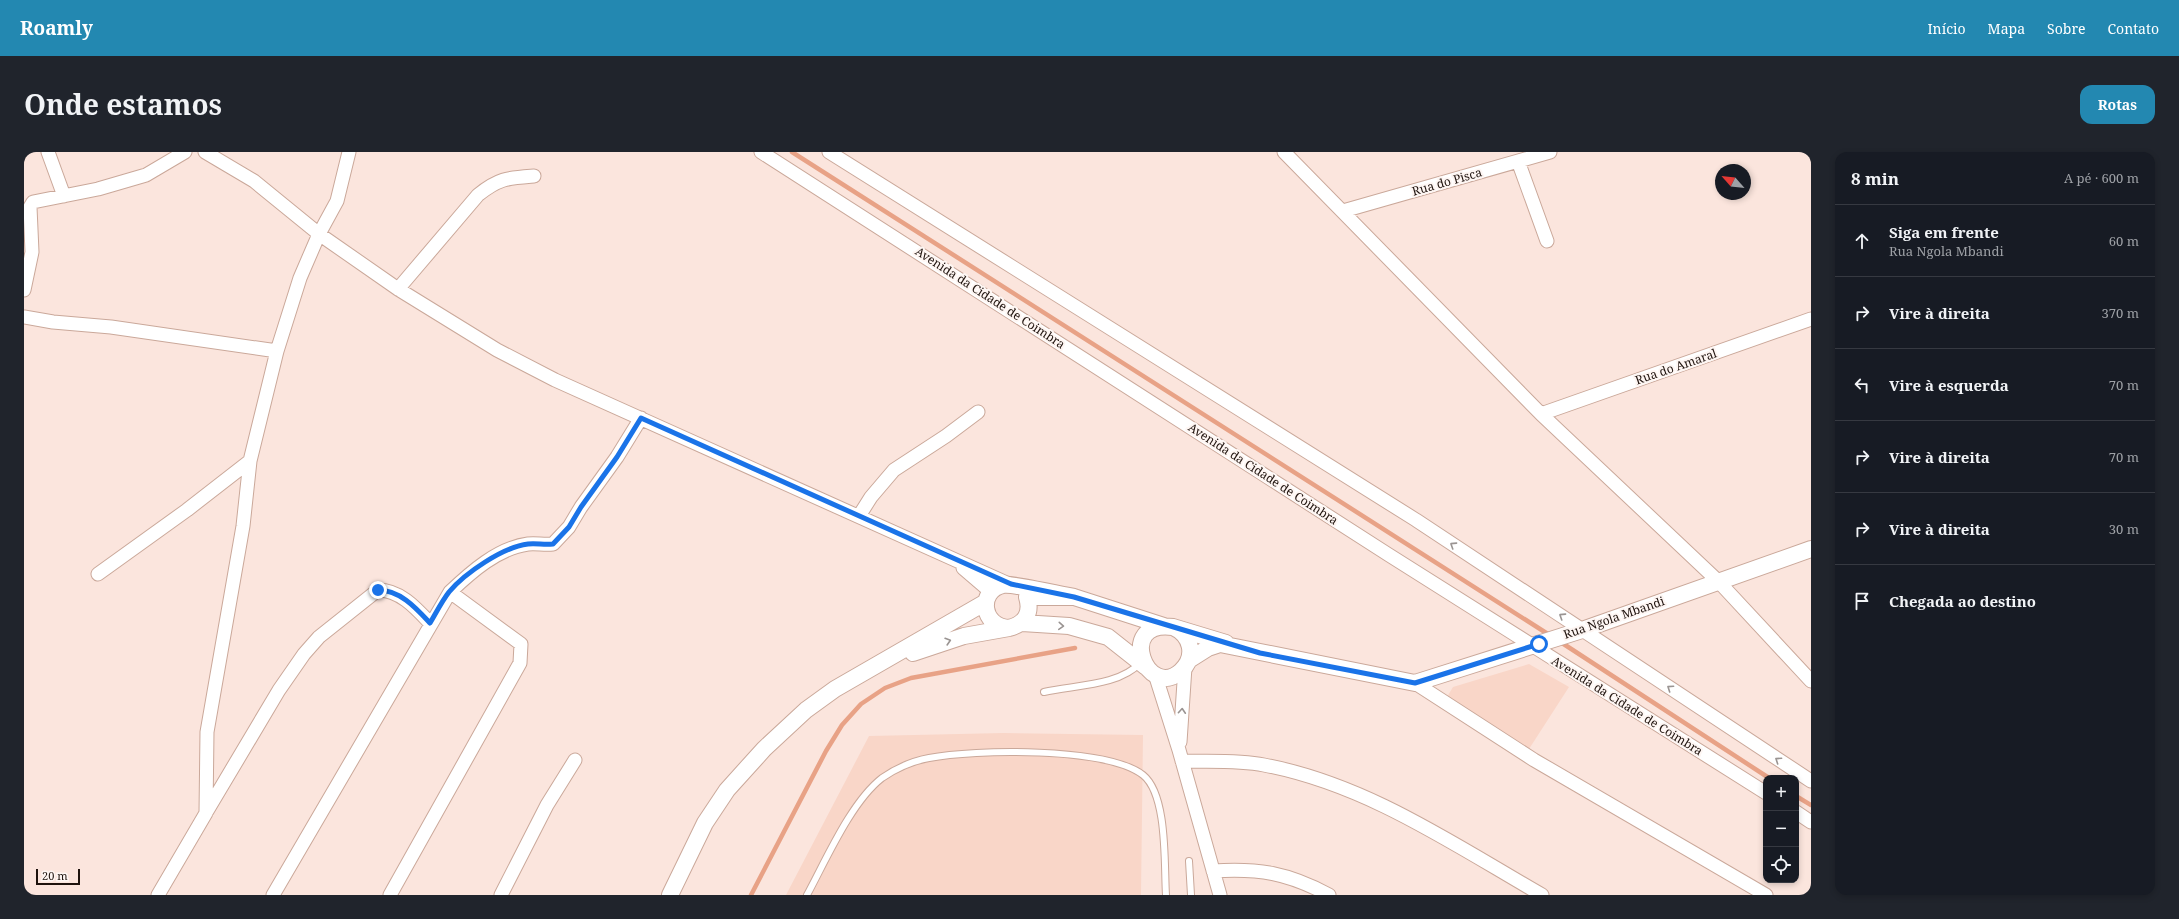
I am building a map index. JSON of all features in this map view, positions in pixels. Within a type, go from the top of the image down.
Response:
[{"type":"street","points":[[48,152],[64,196]]},
{"type":"street","points":[[24,290],[31,264],[31,204],[38,200],[64,196],[146,175],[185,152]]},
{"type":"street","points":[[205,152],[254,181],[319,234],[398,289],[442,317],[504,353],[555,380],[954,560],[1011,584],[1074,597],[1260,653]]},
{"type":"street","points":[[206,813],[207,732],[243,526],[250,460],[277,351],[300,278],[319,234],[337,201],[349,152]]},
{"type":"street","name":"Avenida da Cidade de Coimbra","points":[[761,152],[1763,791]]},
{"type":"street","points":[[829,152],[1416,520],[1575,632],[1811,782]]},
{"type":"street","points":[[1284,152],[1344,211],[1542,414],[1720,582],[1811,681]]},
{"type":"street","name":"Rua do Pisca","points":[[1344,211],[1550,152]]},
{"type":"street","points":[[1518,161],[1547,241]]},
{"type":"street","points":[[398,289],[478,195],[494,183],[509,178],[534,176]]},
{"type":"street","points":[[24,317],[53,322],[112,327],[277,351]]},
{"type":"street","name":"Rua do Amaral","points":[[1542,414],[1811,319]]},
{"type":"street","points":[[859,516],[871,497],[894,470],[946,436],[978,412]]},
{"type":"street","points":[[273,895],[430,623],[450,592],[469,574],[497,556],[528,544],[553,544],[569,527],[581,507],[617,457],[641,418]]},
{"type":"street","points":[[98,574],[186,510],[250,460]]},
{"type":"street","name":"Rua Ngola Mbandi","points":[[1415,683],[1575,632],[1811,549]]},
{"type":"street","points":[[954,560],[988,597],[987,615],[991,621],[1002,628],[1015,625],[1029,610],[1027,597],[1074,597]]},
{"type":"street","points":[[670,895],[705,823],[727,790],[764,749],[806,710],[835,689],[988,597],[996,587],[1011,584]]},
{"type":"street","points":[[158,895],[279,690],[319,637],[378,590],[395,594],[412,605],[430,623]]},
{"type":"street","points":[[390,895],[520,664],[521,644],[450,592]]},
{"type":"street","points":[[835,689],[919,650],[964,636],[1015,625],[1069,626],[1108,637],[1148,669],[1171,676],[1208,648],[1220,644],[1415,683],[1534,760],[1766,895]]},
{"type":"street","points":[[1181,755],[1187,664],[1190,644],[1180,630],[1168,626],[1148,632],[1140,647],[1143,663],[1148,669],[1181,755],[1220,895]]},
{"type":"street","points":[[1181,755],[1262,765],[1322,779],[1389,808],[1542,895]]},
{"type":"street","points":[[501,895],[547,805],[575,760]]},
{"type":"street","points":[[1799,814],[1811,822]]},
{"type":"street","points":[[1213,871],[1263,871],[1286,876],[1329,895]]},
{"type":"lane","points":[[1044,692],[1116,679],[1134,670],[1148,669]]},
{"type":"lane","points":[[807,895],[835,842],[863,796],[882,778],[904,766],[928,758],[985,751],[1076,755],[1123,765],[1144,776],[1154,791],[1162,816],[1166,895]]},
{"type":"lane","points":[[1189,861],[1191,895]]},
{"type":"shaded area","points":[[1529,664],[1569,687],[1529,749],[1447,697],[1453,687]]},
{"type":"shaded area","points":[[1004,733],[1143,735],[1141,895],[786,895],[869,736]]},
{"type":"waterway","points":[[792,152],[1551,636]]},
{"type":"waterway","points":[[1559,641],[1764,775]]},
{"type":"waterway","points":[[751,895],[826,751],[842,725],[861,704],[885,688],[911,678],[1075,648]]},
{"type":"waterway","points":[[1799,798],[1811,805]]},
{"type":"route","points":[[378,590],[385,590],[395,594],[412,605],[430,623],[450,592],[469,574],[497,556],[528,544],[542,546],[553,544],[569,527],[581,507],[597,487],[641,418],[954,560],[1018,587],[1074,597],[1164,626],[1173,627],[1260,653],[1415,683],[1539,644]]}]
